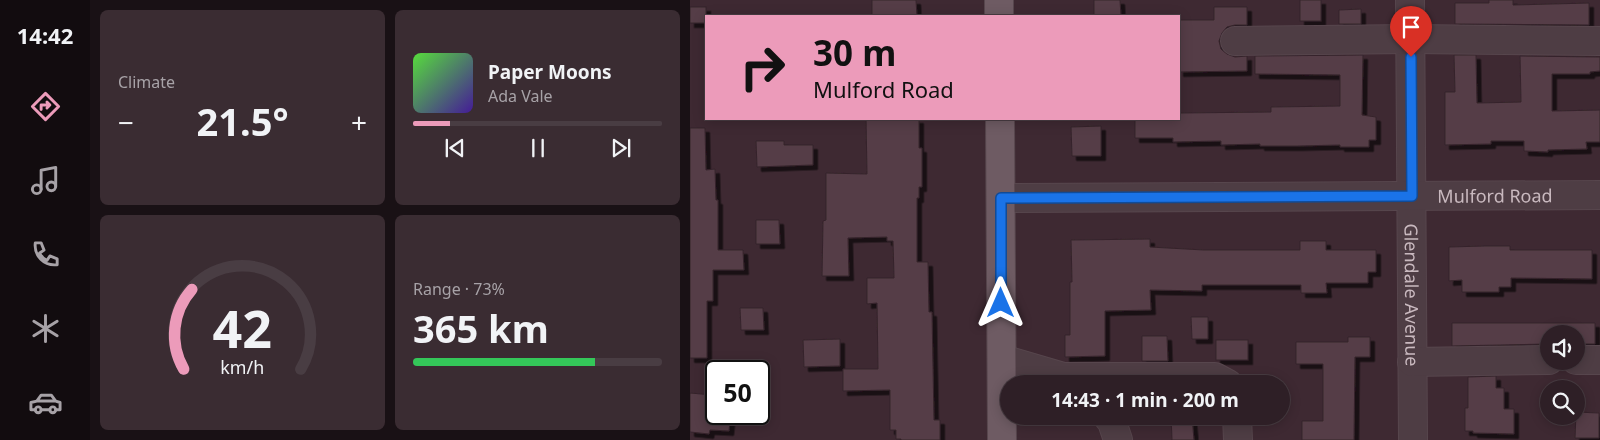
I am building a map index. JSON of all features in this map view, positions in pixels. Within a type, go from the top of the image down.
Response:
[{"type":"main road","points":[[999,0],[999,15]]},
{"type":"main road","points":[[1000,120],[1002,440]]},
{"type":"street","name":"Glendale Avenue","points":[[1410,0],[1413,440]]},
{"type":"street","points":[[1235,41],[1410,39],[1600,41]]},
{"type":"street","name":"Mulford Road","points":[[1001,198],[1600,195]]},
{"type":"street","points":[[1002,359],[1051,375]]},
{"type":"street","points":[[1412,362],[1540,360]]},
{"type":"street","points":[[1585,360],[1600,360]]},
{"type":"street","points":[[1113,425],[1118,440]]},
{"type":"street","points":[[1237,425],[1238,440]]},
{"type":"building","points":[[872,0],[916,0],[917,15],[872,15]]},
{"type":"building","points":[[1094,0],[1120,0],[1121,15],[1094,15]]},
{"type":"building","points":[[1300,0],[1321,0],[1321,21],[1300,21]]},
{"type":"building","points":[[1489,0],[1513,0],[1513,5],[1589,3],[1589,25],[1455,24],[1455,3],[1489,3]]},
{"type":"building","points":[[690,7],[706,7],[705,23],[690,23]]},
{"type":"building","points":[[1214,7],[1247,7],[1247,25],[1227,27],[1219,41],[1221,49],[1227,54],[1235,57],[1247,56],[1247,71],[1180,72],[1180,20],[1214,20]]},
{"type":"building","points":[[1361,9],[1361,24],[1339,24],[1339,10]]},
{"type":"building","points":[[1363,55],[1362,115],[1376,117],[1376,140],[1369,140],[1369,147],[1340,147],[1340,145],[1221,145],[1221,141],[1173,142],[1173,138],[1135,138],[1135,120],[1180,120],[1180,113],[1271,112],[1271,107],[1340,106],[1340,75],[1255,74],[1255,56]]},
{"type":"building","points":[[1454,55],[1476,55],[1477,103],[1521,102],[1520,56],[1600,57],[1600,71],[1590,72],[1590,74],[1552,74],[1552,111],[1600,110],[1600,142],[1586,142],[1587,149],[1548,150],[1548,152],[1524,151],[1524,141],[1491,141],[1491,144],[1445,145],[1445,92],[1455,92]]},
{"type":"building","points":[[866,120],[919,120],[919,148],[922,148],[922,187],[919,187],[919,198],[917,198],[917,262],[928,262],[929,312],[932,312],[934,420],[940,420],[940,440],[896,439],[896,430],[890,430],[890,390],[843,391],[843,369],[878,369],[877,303],[867,304],[867,278],[894,278],[893,241],[887,241],[887,237],[848,238],[849,276],[822,276],[823,221],[826,220],[826,173],[867,174]]},
{"type":"building","points":[[1101,126],[1101,156],[1072,156],[1071,127]]},
{"type":"building","points":[[690,128],[705,128],[706,170],[715,169],[716,200],[718,200],[718,250],[743,250],[744,270],[713,270],[713,301],[707,301],[707,358],[690,358]]},
{"type":"building","points":[[756,141],[784,141],[784,145],[813,145],[813,165],[757,167]]},
{"type":"building","points":[[756,220],[779,220],[780,244],[756,244]]},
{"type":"building","points":[[1150,239],[1150,247],[1204,250],[1300,250],[1300,241],[1326,241],[1326,250],[1376,250],[1376,272],[1368,272],[1368,283],[1326,283],[1327,293],[1301,293],[1301,285],[1202,285],[1202,291],[1150,290],[1151,310],[1105,311],[1105,356],[1065,357],[1065,335],[1070,335],[1071,240]]},
{"type":"building","points":[[1510,246],[1510,250],[1592,250],[1592,279],[1511,278],[1511,287],[1499,287],[1499,292],[1462,292],[1462,280],[1449,281],[1449,247]]},
{"type":"building","points":[[740,308],[763,308],[764,330],[741,330]]},
{"type":"building","points":[[1191,317],[1208,317],[1208,339],[1192,339]]},
{"type":"building","points":[[1452,323],[1595,323],[1595,344],[1585,344],[1585,325],[1540,325],[1540,344],[1452,346]]},
{"type":"building","points":[[1142,336],[1167,336],[1168,361],[1142,361]]},
{"type":"building","points":[[1348,337],[1370,337],[1370,357],[1355,357],[1354,440],[1302,440],[1302,421],[1323,421],[1323,364],[1296,364],[1296,342],[1348,342]]},
{"type":"building","points":[[840,339],[840,366],[804,367],[803,340]]},
{"type":"building","points":[[1216,340],[1248,340],[1248,360],[1216,360]]},
{"type":"building","points":[[1496,376],[1496,388],[1504,388],[1504,409],[1514,409],[1514,434],[1473,433],[1473,431],[1465,431],[1465,408],[1468,408],[1468,377]]},
{"type":"building","points":[[690,393],[705,394],[705,425],[730,425],[729,431],[710,430],[709,434],[690,432]]},
{"type":"building","points":[[1585,412],[1599,413],[1599,438],[1575,438],[1576,425],[1585,425]]},
{"type":"building","points":[[1171,425],[1193,425],[1194,440],[1172,440]]},
{"type":"route","points":[[1001,303],[1001,198],[1412,196],[1411,57]]}]
